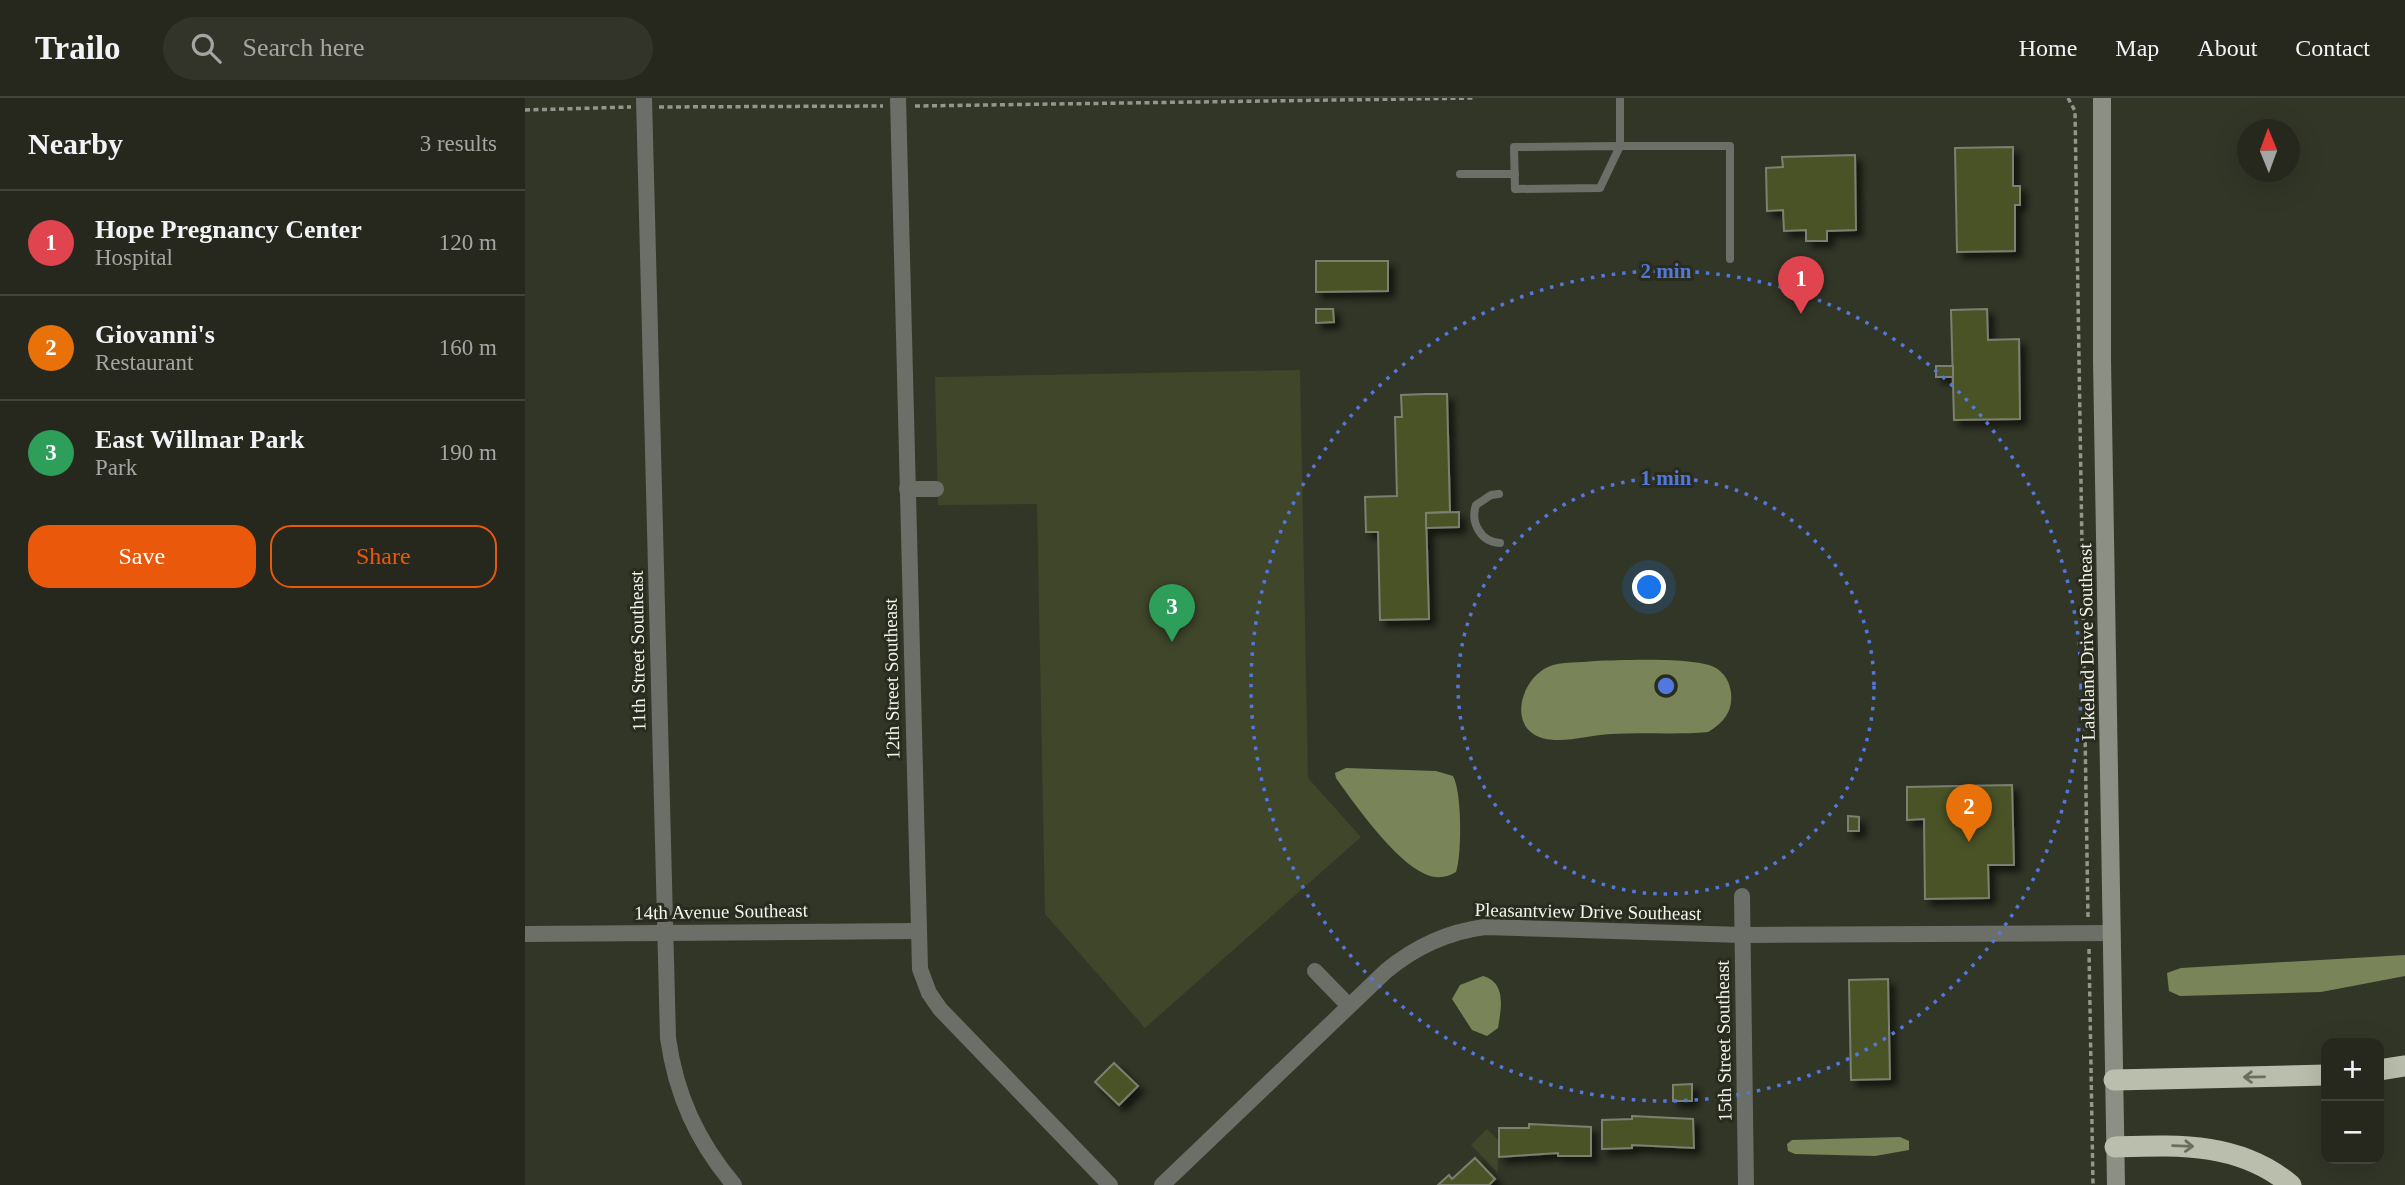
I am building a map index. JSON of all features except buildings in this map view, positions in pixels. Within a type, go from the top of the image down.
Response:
[{"type":"highway","points":[[2384,1069],[2405,1066]]},
{"type":"highway","points":[[2114,1080],[2321,1074]]},
{"type":"highway","points":[[2115,1147],[2176,1146],[2221,1150],[2263,1166],[2291,1185]]},
{"type":"main road","name":"Lakeland Drive Southeast","points":[[2102,98],[2102,360],[2116,1185]]},
{"type":"street","name":"12th Street Southeast","points":[[898,102],[918,930],[923,980],[940,1009],[1110,1185]]},
{"type":"street","name":"11th Street Southeast","points":[[644,103],[667,1016],[676,1082],[694,1128],[734,1185]]},
{"type":"street","points":[[907,489],[936,489]]},
{"type":"street","name":"15th Street Southeast","points":[[1742,896],[1746,1185]]},
{"type":"street","name":"Pleasantview Drive Southeast","points":[[1162,1185],[1402,958],[1435,940],[1467,929],[1504,927],[1742,936],[2110,933]]},
{"type":"street","name":"14th Avenue Southeast","points":[[525,934],[918,930]]},
{"type":"street","points":[[1315,971],[1349,1006]]},
{"type":"lane","points":[[1620,98],[1620,146],[1600,188],[1515,189],[1514,147],[1620,146],[1730,146],[1730,259]]},
{"type":"lane","points":[[1460,174],[1514,174]]},
{"type":"lane","points":[[1499,494],[1491,495],[1476,506],[1473,516],[1479,532],[1490,541],[1500,543]]},
{"type":"path","points":[[525,110],[644,103],[1476,98]]},
{"type":"path","points":[[2068,98],[2075,111],[2093,1185]]},
{"type":"shaded area","points":[[1300,370],[1308,778],[1361,837],[1145,1028],[1045,914],[1037,504],[938,505],[935,377]]},
{"type":"shaded area","points":[[1674,660],[1714,667],[1724,675],[1729,685],[1729,711],[1718,725],[1708,732],[1611,734],[1550,740],[1531,732],[1524,724],[1522,703],[1525,692],[1539,673],[1553,665],[1595,661]]},
{"type":"shaded area","points":[[1346,768],[1436,771],[1453,776],[1458,795],[1460,824],[1456,872],[1448,876],[1429,876],[1401,857],[1376,831],[1336,778],[1335,773]]},
{"type":"shaded area","points":[[2405,955],[2405,976],[2321,992],[2180,996],[2169,991],[2167,973],[2181,968]]},
{"type":"shaded area","points":[[1483,976],[1496,984],[1501,998],[1498,1028],[1487,1036],[1472,1030],[1452,999],[1460,985]]},
{"type":"shaded area","points":[[1487,1129],[1498,1140],[1498,1173],[1471,1145]]},
{"type":"shaded area","points":[[1900,1137],[1909,1141],[1909,1150],[1875,1156],[1795,1154],[1788,1151],[1787,1144],[1792,1140]]},
{"type":"place","name":"Hope Pregnancy Center","points":[[1801,314]]},
{"type":"place","name":"East Willmar Park","points":[[1172,642]]},
{"type":"place","name":"Giovanni's","points":[[1969,842]]}]
